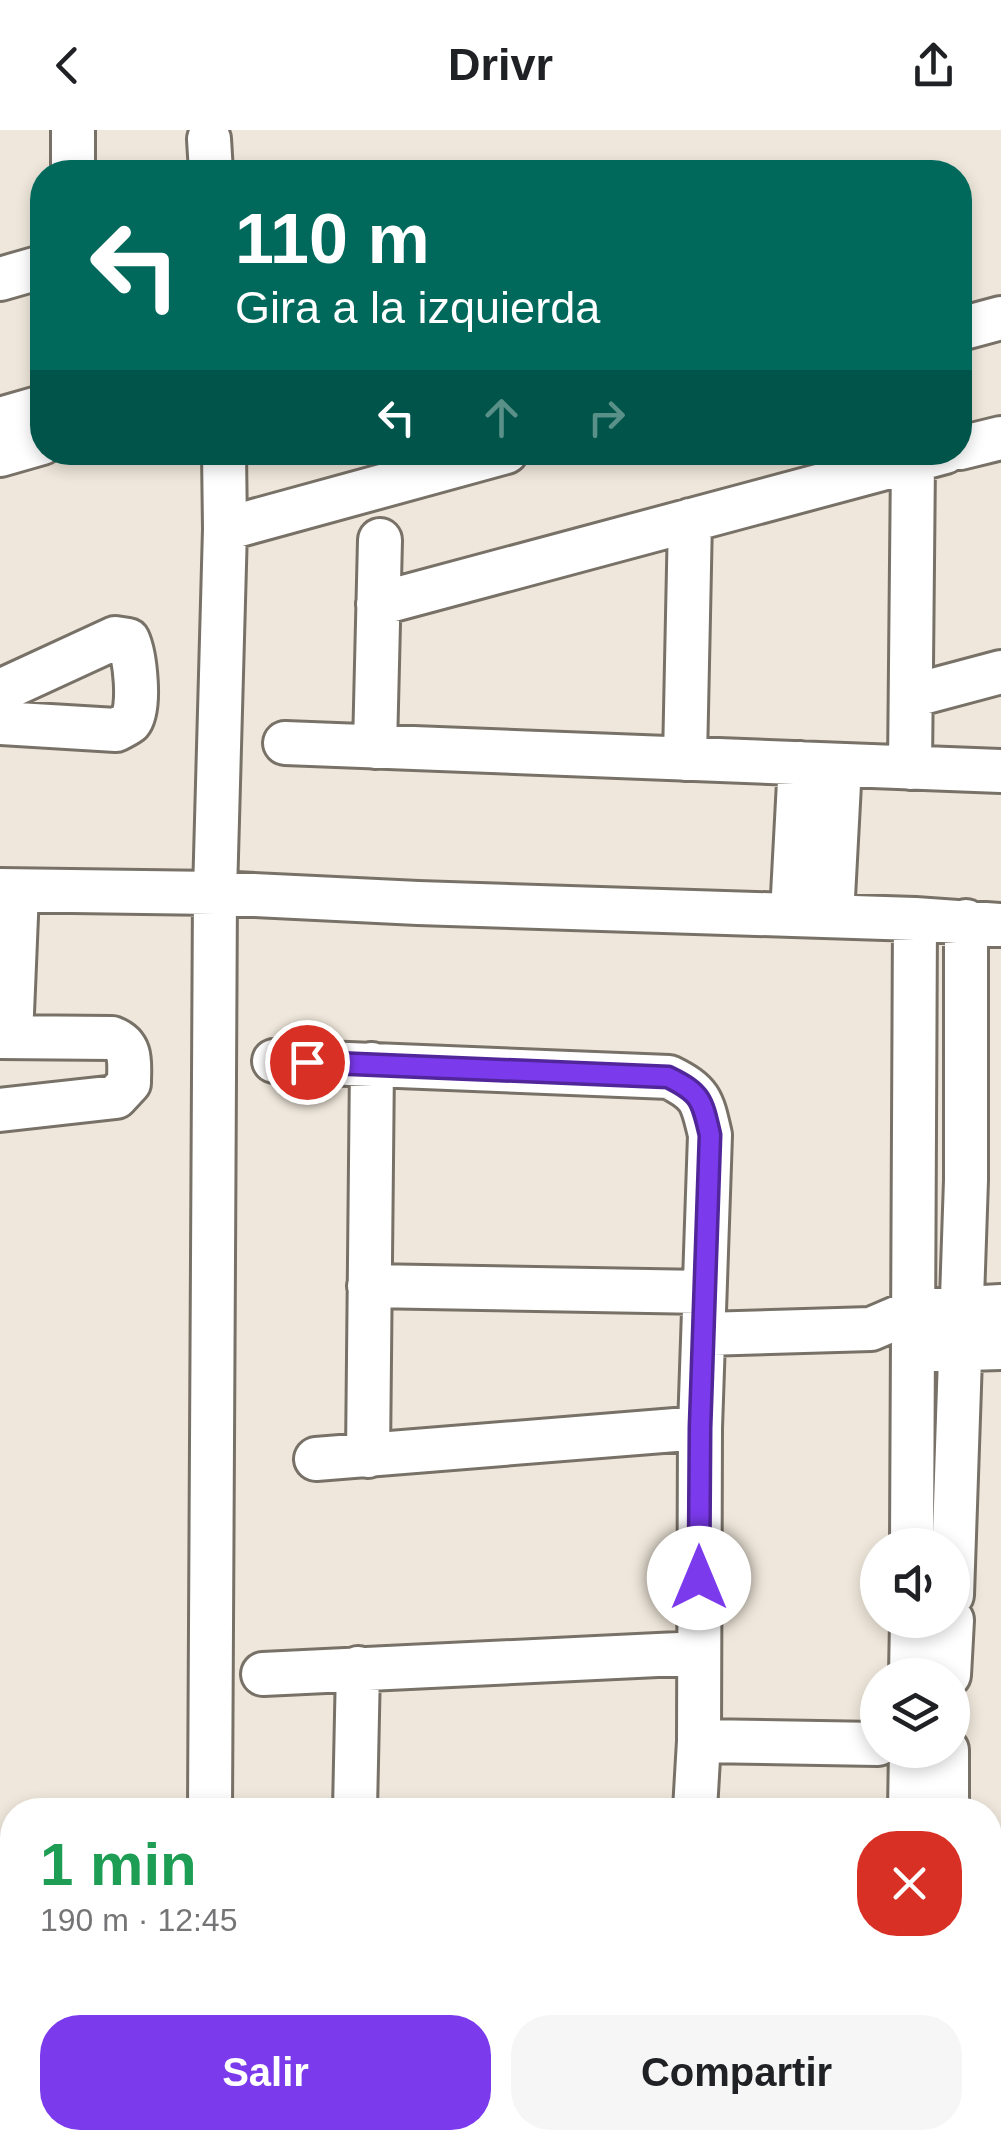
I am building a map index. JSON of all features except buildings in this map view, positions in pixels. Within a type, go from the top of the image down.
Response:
[{"type":"street","points":[[73,130],[73,160]]},
{"type":"street","points":[[0,279],[30,270]]},
{"type":"street","points":[[972,326],[1001,318]]},
{"type":"street","points":[[0,419],[30,410]]},
{"type":"street","points":[[972,445],[1001,438]]},
{"type":"street","points":[[0,455],[30,446]]},
{"type":"street","points":[[210,1798],[215,893],[224,465]]},
{"type":"street","points":[[225,528],[458,465]]},
{"type":"street","points":[[378,604],[899,465]]},
{"type":"street","points":[[910,768],[910,696],[928,465]]},
{"type":"street","points":[[685,758],[690,520]]},
{"type":"street","points":[[375,747],[380,540]]},
{"type":"street","points":[[0,691],[115,638],[128,640],[134,654],[134,712],[128,724],[116,730],[0,723]]},
{"type":"street","points":[[910,696],[1001,672]]},
{"type":"street","points":[[285,743],[1001,771]]},
{"type":"street","points":[[812,915],[820,764]]},
{"type":"street","points":[[0,1110],[116,1097],[129,1083],[128,1052],[123,1042],[112,1038],[6,1037],[9,891],[215,893],[984,923],[982,1349],[960,1528]]},
{"type":"street","points":[[912,1528],[914,919]]},
{"type":"street","points":[[274,1061],[668,1077],[692,1088],[704,1108],[710,1135],[700,1428],[696,1798]]},
{"type":"street","points":[[368,1456],[372,1064]]},
{"type":"street","points":[[915,1083],[983,1085]]},
{"type":"street","points":[[914,1184],[984,1179]]},
{"type":"street","points":[[369,1286],[704,1292]]},
{"type":"street","points":[[913,1331],[982,1307]]},
{"type":"street","points":[[704,1334],[913,1331],[982,1349]]},
{"type":"street","points":[[316,1459],[700,1428]]},
{"type":"street","points":[[263,1674],[699,1654]]},
{"type":"street","points":[[355,1798],[358,1668]]},
{"type":"street","points":[[699,1741],[860,1744]]},
{"type":"street","points":[[910,1798],[911,1768]]},
{"type":"street","points":[[946,1798],[947,1768]]},
{"type":"route","points":[[307,1062],[668,1077],[692,1088],[704,1108],[710,1135],[699,1578]]}]
